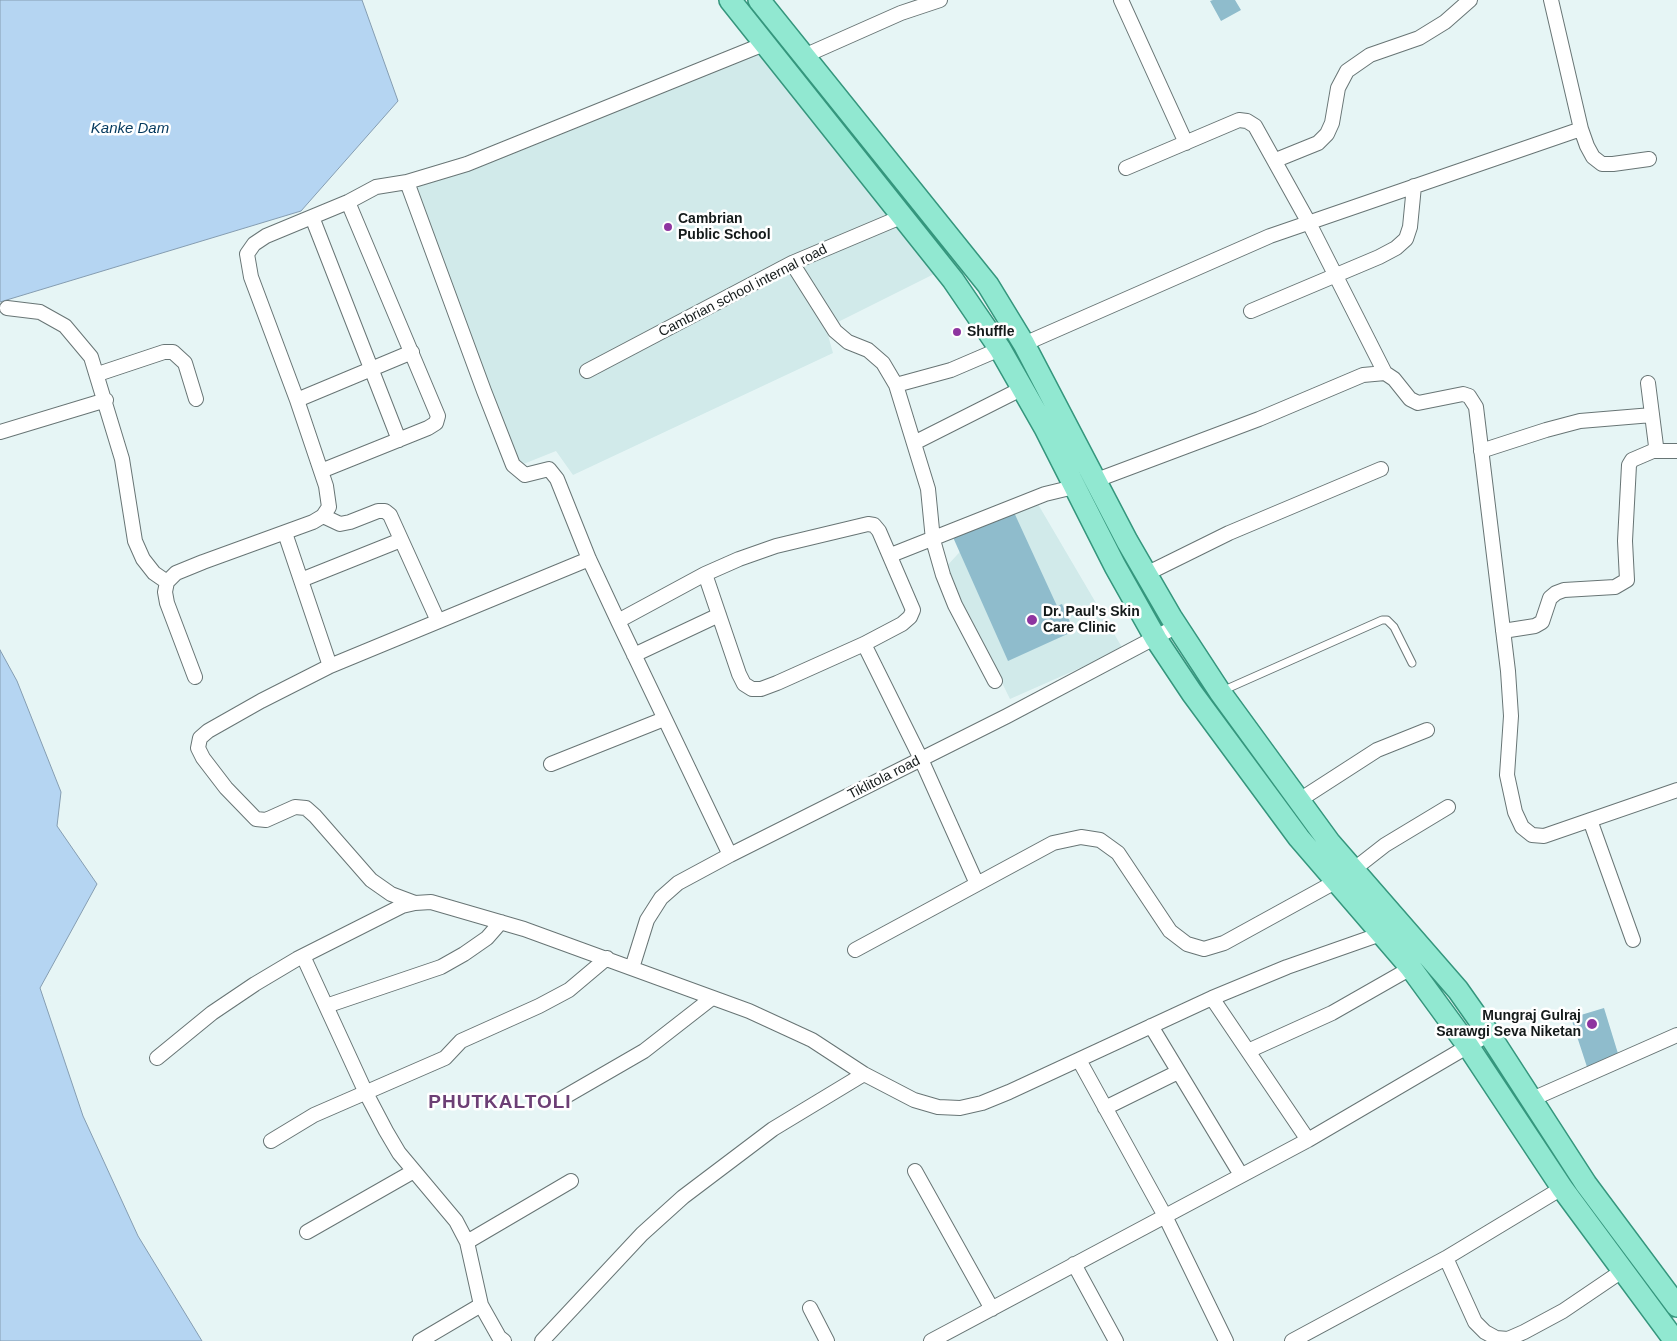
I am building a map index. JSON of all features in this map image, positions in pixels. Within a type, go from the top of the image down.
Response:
[{"type":"main road","points":[[730,0],[953,280],[1000,349],[1023,388],[1111,558],[1156,639],[1192,693],[1264,791],[1335,882],[1411,968],[1468,1046],[1562,1188],[1675,1341]]},
{"type":"main road","points":[[759,0],[988,285],[1024,344],[1094,481],[1146,574],[1220,692],[1298,801],[1353,870],[1441,969],[1489,1034],[1586,1184],[1673,1295]]},
{"type":"street","points":[[804,56],[901,13],[940,0]]},
{"type":"street","points":[[1121,0],[1186,143]]},
{"type":"street","points":[[1276,160],[1318,143],[1327,134],[1332,123],[1338,88],[1347,71],[1370,55],[1419,38],[1445,22],[1470,0]]},
{"type":"street","points":[[1550,0],[1586,146],[1593,157],[1602,164],[1649,159]]},
{"type":"street","points":[[195,677],[167,603],[164,592],[166,582],[176,574],[203,562],[313,522],[323,516],[329,508],[329,498],[321,471],[297,400],[251,277],[248,254],[254,244],[266,236],[348,202],[376,187],[407,182],[443,172],[522,144],[764,44]]},
{"type":"street","points":[[1126,168],[1239,120],[1247,120],[1262,135],[1276,160],[1310,223],[1385,373],[1394,379],[1410,399],[1418,403],[1464,394],[1469,396],[1476,407],[1504,631],[1511,716],[1507,775],[1515,812],[1522,827],[1532,835],[1544,836],[1677,790]]},
{"type":"street","points":[[1024,344],[1270,236],[1581,129]]},
{"type":"street","points":[[407,182],[480,382],[514,465],[525,474],[549,469],[553,473],[589,559],[730,855]]},
{"type":"street","points":[[1251,311],[1379,257],[1406,239],[1410,227],[1414,186]]},
{"type":"street","points":[[321,471],[428,428],[436,423],[438,416],[348,202]]},
{"type":"street","points":[[312,217],[372,368],[398,440]]},
{"type":"street","name":"Cambrian school internal road","points":[[587,371],[792,263],[901,217]]},
{"type":"street","points":[[792,263],[834,332],[848,342],[868,350],[883,363],[896,385],[928,489],[932,540],[955,605],[995,681]]},
{"type":"street","points":[[7,308],[40,312],[65,326],[92,356],[122,459],[135,542],[143,559],[154,573],[166,582]]},
{"type":"street","points":[[896,385],[951,370],[1000,349]]},
{"type":"street","points":[[98,374],[164,352],[173,352],[185,363],[196,399]]},
{"type":"street","points":[[297,400],[412,352]]},
{"type":"street","points":[[1094,481],[1259,419],[1363,375],[1385,373]]},
{"type":"street","points":[[1648,383],[1657,438],[1656,446],[1652,451]]},
{"type":"street","points":[[914,443],[1023,388]]},
{"type":"street","points":[[0,432],[106,400]]},
{"type":"street","points":[[1482,451],[1546,430],[1580,422],[1652,415]]},
{"type":"street","points":[[1504,631],[1535,626],[1542,622],[1550,598],[1556,593],[1564,590],[1615,587],[1627,580],[1625,541],[1629,465],[1632,460],[1652,451],[1677,451]]},
{"type":"street","points":[[1146,574],[1238,529],[1381,469]]},
{"type":"street","points":[[891,555],[1045,494],[1074,487]]},
{"type":"street","points":[[323,516],[340,524],[385,511],[390,515],[438,622]]},
{"type":"street","points":[[618,621],[705,574],[776,546],[868,524],[874,525],[879,531],[891,555],[912,610],[910,617],[902,624],[864,644],[777,683],[761,689],[752,689],[744,684],[738,674],[705,574]]},
{"type":"street","points":[[285,533],[330,666]]},
{"type":"street","points":[[301,580],[401,540]]},
{"type":"street","points":[[415,902],[390,894],[371,880],[306,808],[295,807],[266,820],[256,819],[226,788],[202,758],[198,748],[200,738],[208,731],[330,666],[589,559]]},
{"type":"street","points":[[634,655],[720,615]]},
{"type":"street","name":"Tiklitola road","points":[[632,968],[647,920],[661,898],[678,883],[1156,639],[1177,626]]},
{"type":"street","points":[[864,644],[921,760],[977,884]]},
{"type":"street","points":[[551,764],[664,719]]},
{"type":"street","points":[[1298,801],[1377,750],[1428,730]]},
{"type":"street","points":[[1353,870],[1386,845],[1448,807]]},
{"type":"street","points":[[1590,820],[1633,940]]},
{"type":"street","points":[[855,950],[1053,843],[1081,836],[1100,840],[1118,853],[1170,931],[1187,944],[1204,949],[1224,943],[1335,882]]},
{"type":"street","points":[[157,1058],[212,1013],[255,984],[303,956],[402,906],[415,902],[431,902],[501,922],[607,958],[785,1026],[812,1040],[864,1074],[914,1100],[938,1107],[960,1108],[982,1103],[1009,1092],[1212,998],[1287,967],[1381,934]]},
{"type":"street","points":[[326,1006],[441,967],[487,938],[501,922]]},
{"type":"street","points":[[303,956],[366,1093],[400,1153],[456,1221],[467,1242],[481,1305],[499,1337],[504,1341]]},
{"type":"street","points":[[271,1141],[314,1115],[445,1058],[461,1041],[540,1006],[569,990],[607,958]]},
{"type":"street","points":[[1248,1051],[1332,1013],[1411,968]]},
{"type":"street","points":[[561,1098],[644,1051],[712,998]]},
{"type":"street","points":[[1212,998],[1308,1140]]},
{"type":"street","points":[[1151,1026],[1241,1175]]},
{"type":"street","points":[[931,1341],[1308,1140],[1489,1034]]},
{"type":"street","points":[[1530,1100],[1677,1035]]},
{"type":"street","points":[[1079,1060],[1165,1216],[1226,1341]]},
{"type":"street","points":[[1105,1108],[1178,1072]]},
{"type":"street","points":[[542,1341],[642,1234],[683,1197],[773,1128],[864,1074]]},
{"type":"street","points":[[307,1232],[414,1171]]},
{"type":"street","points":[[915,1171],[992,1309]]},
{"type":"street","points":[[467,1242],[571,1181]]},
{"type":"street","points":[[1292,1341],[1446,1258],[1562,1188]]},
{"type":"street","points":[[1446,1258],[1475,1322],[1485,1332],[1496,1338],[1508,1338],[1524,1332],[1563,1311],[1622,1271]]},
{"type":"street","points":[[1074,1264],[1116,1341]]},
{"type":"street","points":[[420,1341],[481,1305]]},
{"type":"street","points":[[810,1308],[827,1341]]},
{"type":"lane","points":[[1220,692],[1382,620],[1387,620],[1394,627],[1412,663]]},
{"type":"shaded area","name":"Cambrian Public School","points":[[754,48],[835,137],[942,270],[826,328],[833,353],[573,475],[556,451],[516,467],[412,183]]},
{"type":"shaded area","points":[[1032,494],[1123,649],[1010,699],[945,568],[1002,506]]},
{"type":"water","name":"Kanke Dam","points":[[0,0],[362,0],[398,101],[301,211],[0,302]]},
{"type":"water","points":[[0,650],[17,681],[61,792],[57,826],[97,884],[40,988],[83,1116],[138,1236],[202,1341],[0,1341]]},
{"type":"building","points":[[1235,0],[1241,10],[1221,21],[1210,1]]},
{"type":"building","points":[[1012,508],[1057,606],[1062,604],[1074,631],[1008,661],[952,535]]},
{"type":"building","points":[[1604,1008],[1620,1060],[1588,1070],[1571,1018]]},
{"type":"place","name":"Cambrian Public School","points":[[668,227]]},
{"type":"place","name":"Shuffle","points":[[957,332]]},
{"type":"place","name":"Dr. Paul's Skin Care Clinic","points":[[1032,620]]},
{"type":"place","name":"Mungraj Gulraj Sarawgi Seva Niketan","points":[[1592,1024]]},
{"type":"district","name":"PHUTKALTOLI","points":[[500,1103]]}]
